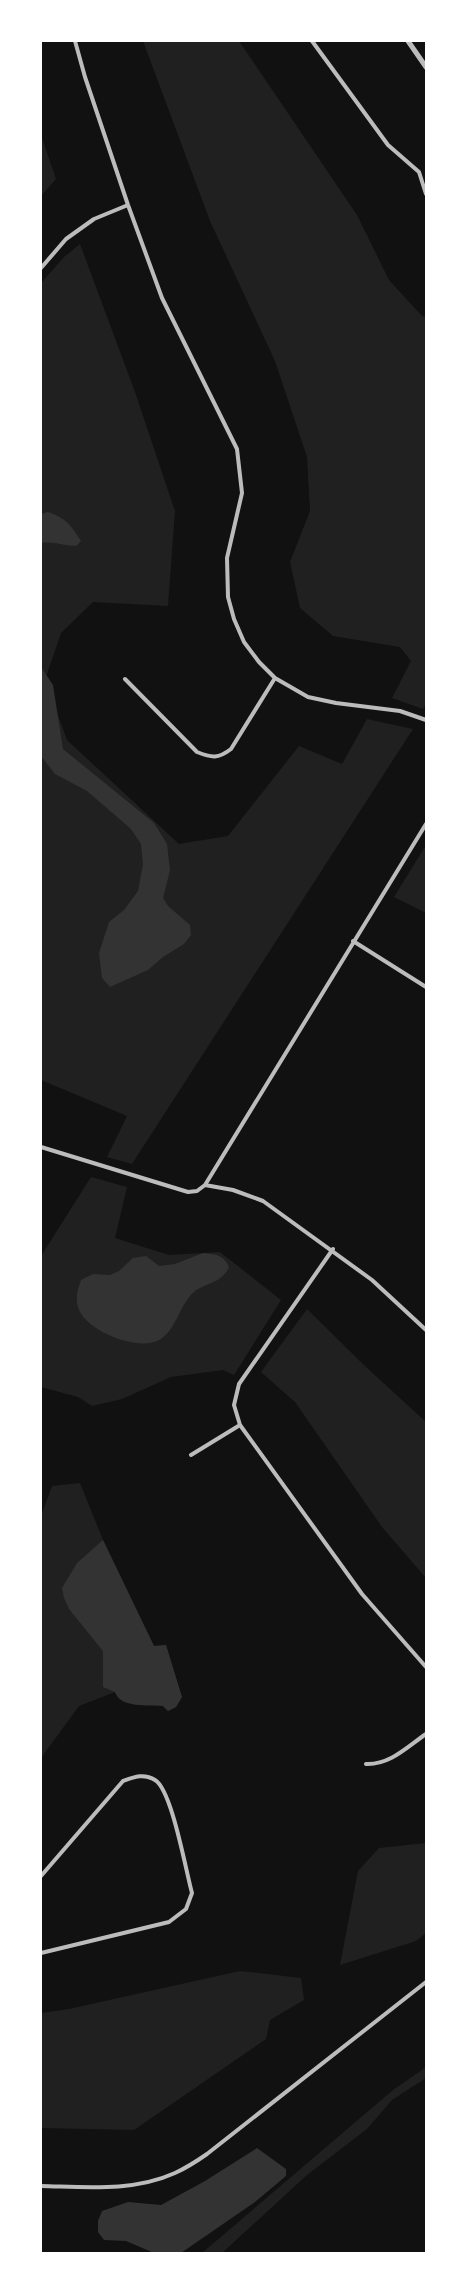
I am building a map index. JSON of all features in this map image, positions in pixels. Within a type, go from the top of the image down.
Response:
[{"type":"street","points":[[75,41],[85,78],[128,206],[162,298],[237,450],[242,493],[228,558],[228,597],[234,619],[244,642],[259,662],[276,678],[308,697],[336,703],[400,711],[426,720]]},
{"type":"street","points":[[312,41],[388,145],[419,172],[426,194]]},
{"type":"street","points":[[408,41],[426,67]]},
{"type":"street","points":[[41,268],[66,239],[94,219],[128,206]]},
{"type":"street","points":[[125,679],[197,752],[212,758],[222,756],[231,749],[276,678]]},
{"type":"street","points":[[41,1148],[188,1192],[197,1191],[205,1185],[426,824]]},
{"type":"street","points":[[354,941],[426,987]]},
{"type":"street","points":[[205,1185],[233,1190],[263,1201],[333,1249],[372,1280],[426,1330]]},
{"type":"street","points":[[333,1249],[239,1384],[234,1405],[240,1425],[362,1594],[426,1667]]},
{"type":"street","points":[[190,1455],[240,1425]]},
{"type":"street","points":[[366,1764],[378,1764],[389,1760],[426,1734]]},
{"type":"street","points":[[41,1876],[123,1781],[139,1775],[156,1780],[168,1795],[192,1893],[186,1909],[169,1922],[42,1953],[41,1948]]},
{"type":"street","points":[[41,2186],[113,2188],[145,2183],[176,2173],[207,2154],[426,1982]]},
{"type":"shaded area","points":[[143,41],[239,41],[357,215],[389,280],[422,316],[426,317],[426,703],[423,709],[392,698],[411,661],[400,647],[333,636],[300,608],[290,562],[310,511],[307,457],[275,361],[210,221]]},
{"type":"shaded area","points":[[41,135],[56,179],[41,196]]},
{"type":"shaded area","points":[[80,244],[135,392],[175,511],[168,606],[93,602],[61,633],[45,680],[67,740],[179,844],[228,836],[299,746],[342,764],[367,719],[413,729],[132,1164],[107,1157],[127,1116],[41,1080],[41,283],[64,257]]},
{"type":"shaded area","points":[[48,512],[60,517],[71,526],[81,541],[76,546],[41,543],[41,514]]},
{"type":"shaded area","points":[[41,667],[53,685],[63,749],[154,823],[167,844],[170,870],[163,898],[168,906],[190,925],[191,935],[184,944],[163,957],[148,970],[110,987],[102,978],[99,953],[109,922],[124,910],[138,891],[143,864],[141,844],[131,829],[87,791],[55,774],[41,756]]},
{"type":"shaded area","points":[[426,845],[426,913],[394,897]]},
{"type":"shaded area","points":[[91,1177],[127,1187],[115,1238],[169,1255],[220,1252],[281,1300],[234,1375],[223,1370],[171,1377],[122,1399],[92,1406],[78,1397],[41,1387],[41,1256]]},
{"type":"shaded area","points":[[203,1253],[219,1256],[225,1260],[229,1267],[218,1280],[199,1288],[190,1296],[170,1330],[159,1340],[149,1343],[138,1343],[112,1337],[90,1324],[82,1316],[77,1303],[78,1290],[81,1280],[93,1274],[110,1275],[119,1271],[133,1258],[146,1256],[159,1266],[175,1264]]},
{"type":"shaded area","points":[[307,1309],[366,1367],[426,1422],[426,1578],[382,1527],[295,1402],[261,1372]]},
{"type":"shaded area","points":[[80,1483],[103,1540],[154,1646],[166,1645],[182,1697],[176,1707],[168,1711],[163,1706],[123,1702],[115,1692],[79,1706],[41,1758],[41,1516],[52,1486]]},
{"type":"shaded area","points":[[103,1540],[154,1646],[166,1645],[182,1697],[176,1707],[168,1711],[163,1706],[136,1705],[123,1701],[115,1692],[103,1687],[103,1651],[69,1609],[64,1598],[62,1588],[77,1563]]},
{"type":"shaded area","points":[[426,1843],[426,1933],[416,1941],[340,1965],[358,1871],[379,1848]]},
{"type":"shaded area","points":[[240,1971],[301,1978],[304,2000],[270,2020],[266,2039],[134,2130],[41,2128],[41,2013],[69,2009]]},
{"type":"shaded area","points":[[426,2067],[426,2078],[392,2100],[367,2129],[307,2175],[222,2253],[202,2253],[393,2090]]},
{"type":"shaded area","points":[[257,2148],[286,2169],[286,2176],[255,2202],[181,2253],[154,2253],[126,2241],[104,2240],[98,2232],[98,2221],[102,2211],[128,2202],[161,2205],[205,2181]]}]
